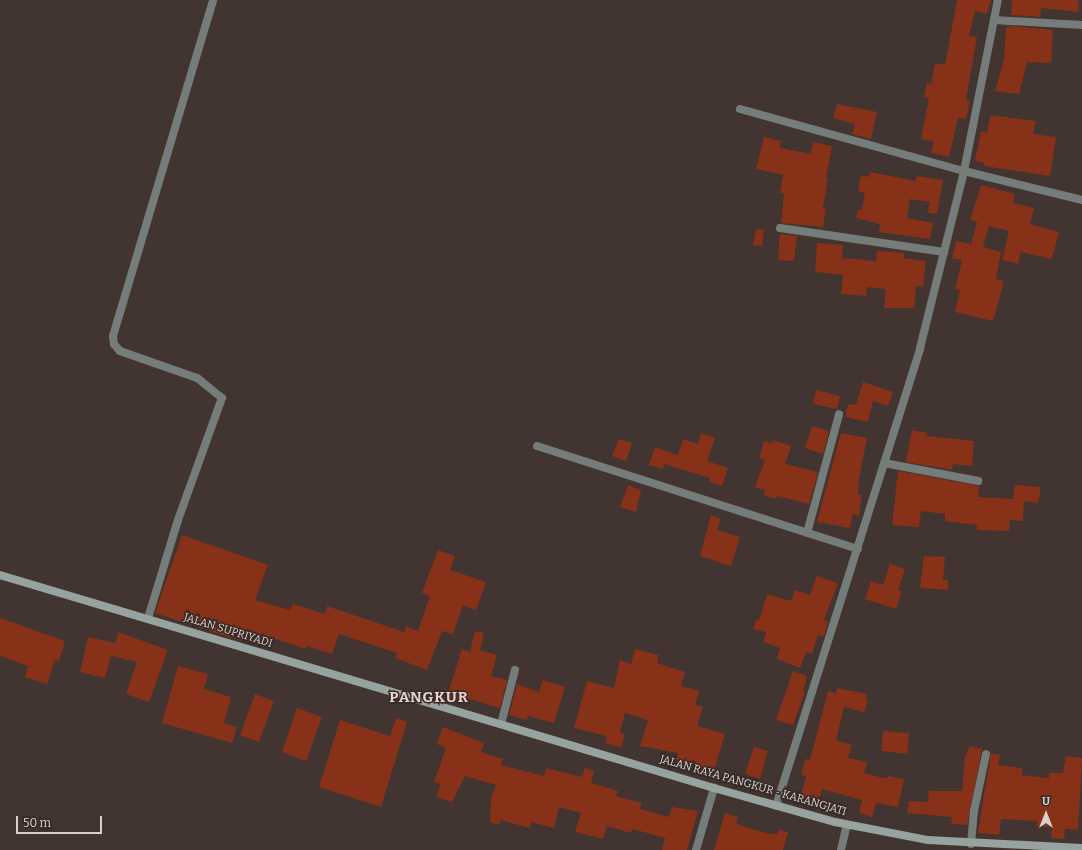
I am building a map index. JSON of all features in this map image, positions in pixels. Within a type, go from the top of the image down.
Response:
[{"type":"main road","name":"JALAN SUPRIYADI","points":[[0,575],[449,709]]},
{"type":"main road","name":"JALAN RAYA PANGKUR - KARANGJATI","points":[[449,709],[776,806],[847,824],[928,840],[971,844],[1070,849],[1082,848]]},
{"type":"street","points":[[148,618],[178,520],[222,398],[197,378],[120,351],[114,344],[113,336],[213,0]]},
{"type":"street","points":[[776,806],[920,348],[964,171],[998,0]]},
{"type":"street","points":[[994,20],[1082,25]]},
{"type":"street","points":[[740,109],[964,171],[1082,200]]},
{"type":"street","points":[[780,228],[944,252]]},
{"type":"street","points":[[807,533],[839,414]]},
{"type":"street","points":[[537,446],[858,549]]},
{"type":"street","points":[[884,463],[978,481]]},
{"type":"street","points":[[501,724],[515,670]]},
{"type":"street","points":[[971,844],[974,811],[986,754]]},
{"type":"street","points":[[696,850],[714,788]]},
{"type":"street","points":[[841,850],[847,824]]},
{"type":"building","points":[[957,0],[991,0],[987,14],[975,11],[969,36],[977,37],[966,100],[970,101],[966,119],[958,118],[949,157],[931,153],[934,142],[921,139],[929,98],[924,97],[927,83],[931,84],[935,63],[945,65]]},
{"type":"building","points":[[1012,0],[1079,0],[1078,12],[1041,8],[1040,17],[1011,15]]},
{"type":"building","points":[[1010,26],[1053,30],[1051,63],[1027,62],[1019,94],[995,91],[1004,59],[1006,28]]},
{"type":"building","points":[[837,104],[877,112],[871,139],[852,134],[855,124],[833,118]]},
{"type":"building","points":[[990,115],[1036,121],[1033,134],[1056,137],[1050,176],[984,166],[984,163],[975,161],[981,131],[987,133]]},
{"type":"building","points":[[764,137],[781,141],[780,148],[811,154],[813,142],[832,146],[826,178],[828,178],[823,208],[826,209],[823,227],[781,223],[784,193],[780,193],[783,175],[756,169]]},
{"type":"building","points":[[870,172],[916,181],[916,176],[943,180],[937,214],[928,213],[930,202],[910,199],[907,218],[933,223],[930,239],[879,232],[880,224],[856,218],[858,210],[862,210],[865,193],[858,191],[861,175],[869,177]]},
{"type":"building","points":[[981,185],[1015,194],[1013,203],[1034,208],[1030,224],[1059,232],[1052,259],[1021,252],[1018,264],[1002,260],[1009,231],[989,226],[983,247],[1001,252],[996,279],[1004,281],[993,321],[955,312],[960,290],[955,289],[962,260],[952,258],[956,241],[971,244],[977,222],[970,220]]},
{"type":"building","points":[[756,229],[764,230],[762,246],[753,245]]},
{"type":"building","points":[[780,234],[797,236],[794,261],[778,260]]},
{"type":"building","points":[[817,243],[843,245],[842,258],[876,261],[877,251],[904,253],[904,258],[926,261],[923,287],[916,286],[914,308],[884,308],[886,289],[867,287],[866,296],[841,294],[843,275],[815,272]]},
{"type":"building","points":[[863,382],[893,392],[888,406],[873,401],[868,422],[845,417],[848,404],[856,405]]},
{"type":"building","points":[[816,390],[840,396],[837,409],[813,404]]},
{"type":"building","points":[[812,426],[829,431],[823,454],[805,448]]},
{"type":"building","points":[[912,430],[927,433],[926,436],[974,441],[972,466],[953,464],[952,470],[906,462]]},
{"type":"building","points":[[701,433],[715,438],[707,461],[728,468],[722,486],[709,481],[710,478],[664,464],[663,469],[649,465],[655,447],[678,455],[683,439],[698,444]]},
{"type":"building","points":[[841,433],[867,438],[859,479],[858,494],[862,495],[859,516],[853,514],[850,528],[817,522]]},
{"type":"building","points":[[619,439],[632,443],[626,461],[612,456]]},
{"type":"building","points":[[773,440],[791,446],[785,464],[818,472],[809,504],[777,496],[776,499],[764,495],[765,490],[755,487],[765,460],[759,458],[764,441],[772,443]]},
{"type":"building","points":[[898,471],[979,486],[978,497],[1013,499],[1015,485],[1041,487],[1038,503],[1024,501],[1023,521],[1010,520],[1009,531],[977,530],[977,525],[945,521],[945,514],[921,511],[919,527],[892,525]]},
{"type":"building","points":[[628,485],[641,490],[636,512],[620,507]]},
{"type":"building","points":[[711,515],[721,519],[717,530],[740,537],[731,566],[700,556]]},
{"type":"building","points":[[182,535],[268,565],[255,600],[290,610],[293,604],[325,614],[327,606],[404,632],[406,626],[418,631],[430,596],[422,593],[438,550],[455,556],[450,570],[486,582],[476,610],[463,605],[453,634],[442,631],[427,670],[395,658],[397,653],[339,634],[332,654],[307,646],[306,649],[245,629],[241,641],[155,613]]},
{"type":"building","points":[[924,556],[945,557],[943,580],[948,580],[948,590],[920,588]]},
{"type":"building","points":[[890,564],[905,569],[898,590],[902,591],[896,609],[865,599],[871,581],[883,585]]},
{"type":"building","points":[[817,576],[838,583],[824,620],[828,622],[824,636],[818,635],[812,654],[806,652],[800,668],[777,659],[780,648],[763,642],[766,632],[753,629],[756,620],[759,620],[767,594],[791,601],[795,590],[810,595]]},
{"type":"building","points":[[0,618],[65,641],[59,661],[55,660],[47,684],[25,677],[28,666],[0,656]]},
{"type":"building","points":[[475,631],[484,633],[480,650],[497,655],[491,676],[507,680],[500,708],[463,697],[462,701],[447,697],[462,649],[470,652]]},
{"type":"building","points":[[118,632],[168,650],[149,702],[126,694],[137,662],[111,656],[105,678],[80,672],[88,637],[116,643]]},
{"type":"building","points":[[635,649],[659,655],[657,663],[685,672],[681,686],[699,691],[695,705],[703,707],[697,726],[725,734],[714,771],[676,760],[678,753],[640,746],[648,720],[625,713],[620,733],[625,734],[621,748],[605,743],[607,736],[574,728],[587,681],[614,688],[620,660],[631,664]]},
{"type":"building","points":[[178,666],[208,674],[204,689],[231,697],[224,723],[237,727],[232,743],[162,723]]},
{"type":"building","points":[[793,671],[807,676],[803,692],[805,692],[793,725],[776,720]]},
{"type":"building","points":[[543,680],[565,687],[554,723],[528,716],[527,720],[509,715],[517,684],[539,692]]},
{"type":"building","points":[[837,688],[867,694],[866,701],[868,701],[864,712],[844,707],[836,740],[852,745],[848,758],[867,762],[864,773],[887,779],[888,776],[904,779],[898,807],[876,803],[872,817],[859,813],[862,800],[822,789],[819,800],[801,796],[806,776],[801,775],[805,759],[810,760],[828,691],[836,693]]},
{"type":"building","points":[[255,694],[274,701],[259,742],[240,735]]},
{"type":"building","points":[[297,708],[322,717],[306,761],[282,752]]},
{"type":"building","points":[[396,718],[407,722],[381,807],[319,787],[340,720],[390,736]]},
{"type":"building","points":[[443,727],[484,743],[481,752],[503,759],[501,765],[544,776],[546,768],[582,777],[585,768],[594,771],[591,783],[618,791],[616,796],[642,803],[640,809],[669,817],[672,807],[698,811],[687,850],[662,850],[665,838],[633,829],[631,833],[607,826],[603,839],[575,832],[581,813],[559,807],[554,828],[531,822],[530,828],[501,820],[499,825],[490,822],[491,799],[496,785],[465,776],[452,802],[436,797],[441,784],[434,782],[446,748],[437,744]]},
{"type":"building","points":[[883,731],[909,733],[907,754],[881,751]]},
{"type":"building","points":[[970,746],[982,749],[967,825],[951,824],[952,817],[907,813],[909,801],[928,802],[929,791],[962,791],[965,757]]},
{"type":"building","points":[[754,747],[768,751],[760,779],[745,774]]},
{"type":"building","points":[[991,753],[1000,755],[998,765],[1022,768],[1022,775],[1049,778],[1049,773],[1063,773],[1066,756],[1082,758],[1078,830],[1065,829],[1064,839],[1051,838],[1052,827],[1037,826],[1037,821],[1001,819],[999,835],[978,833]]},
{"type":"building","points":[[725,813],[738,817],[736,824],[766,833],[777,834],[779,830],[788,832],[783,850],[714,850]]},
{"type":"district","name":"PANGKUR","points":[[429,698]]}]
